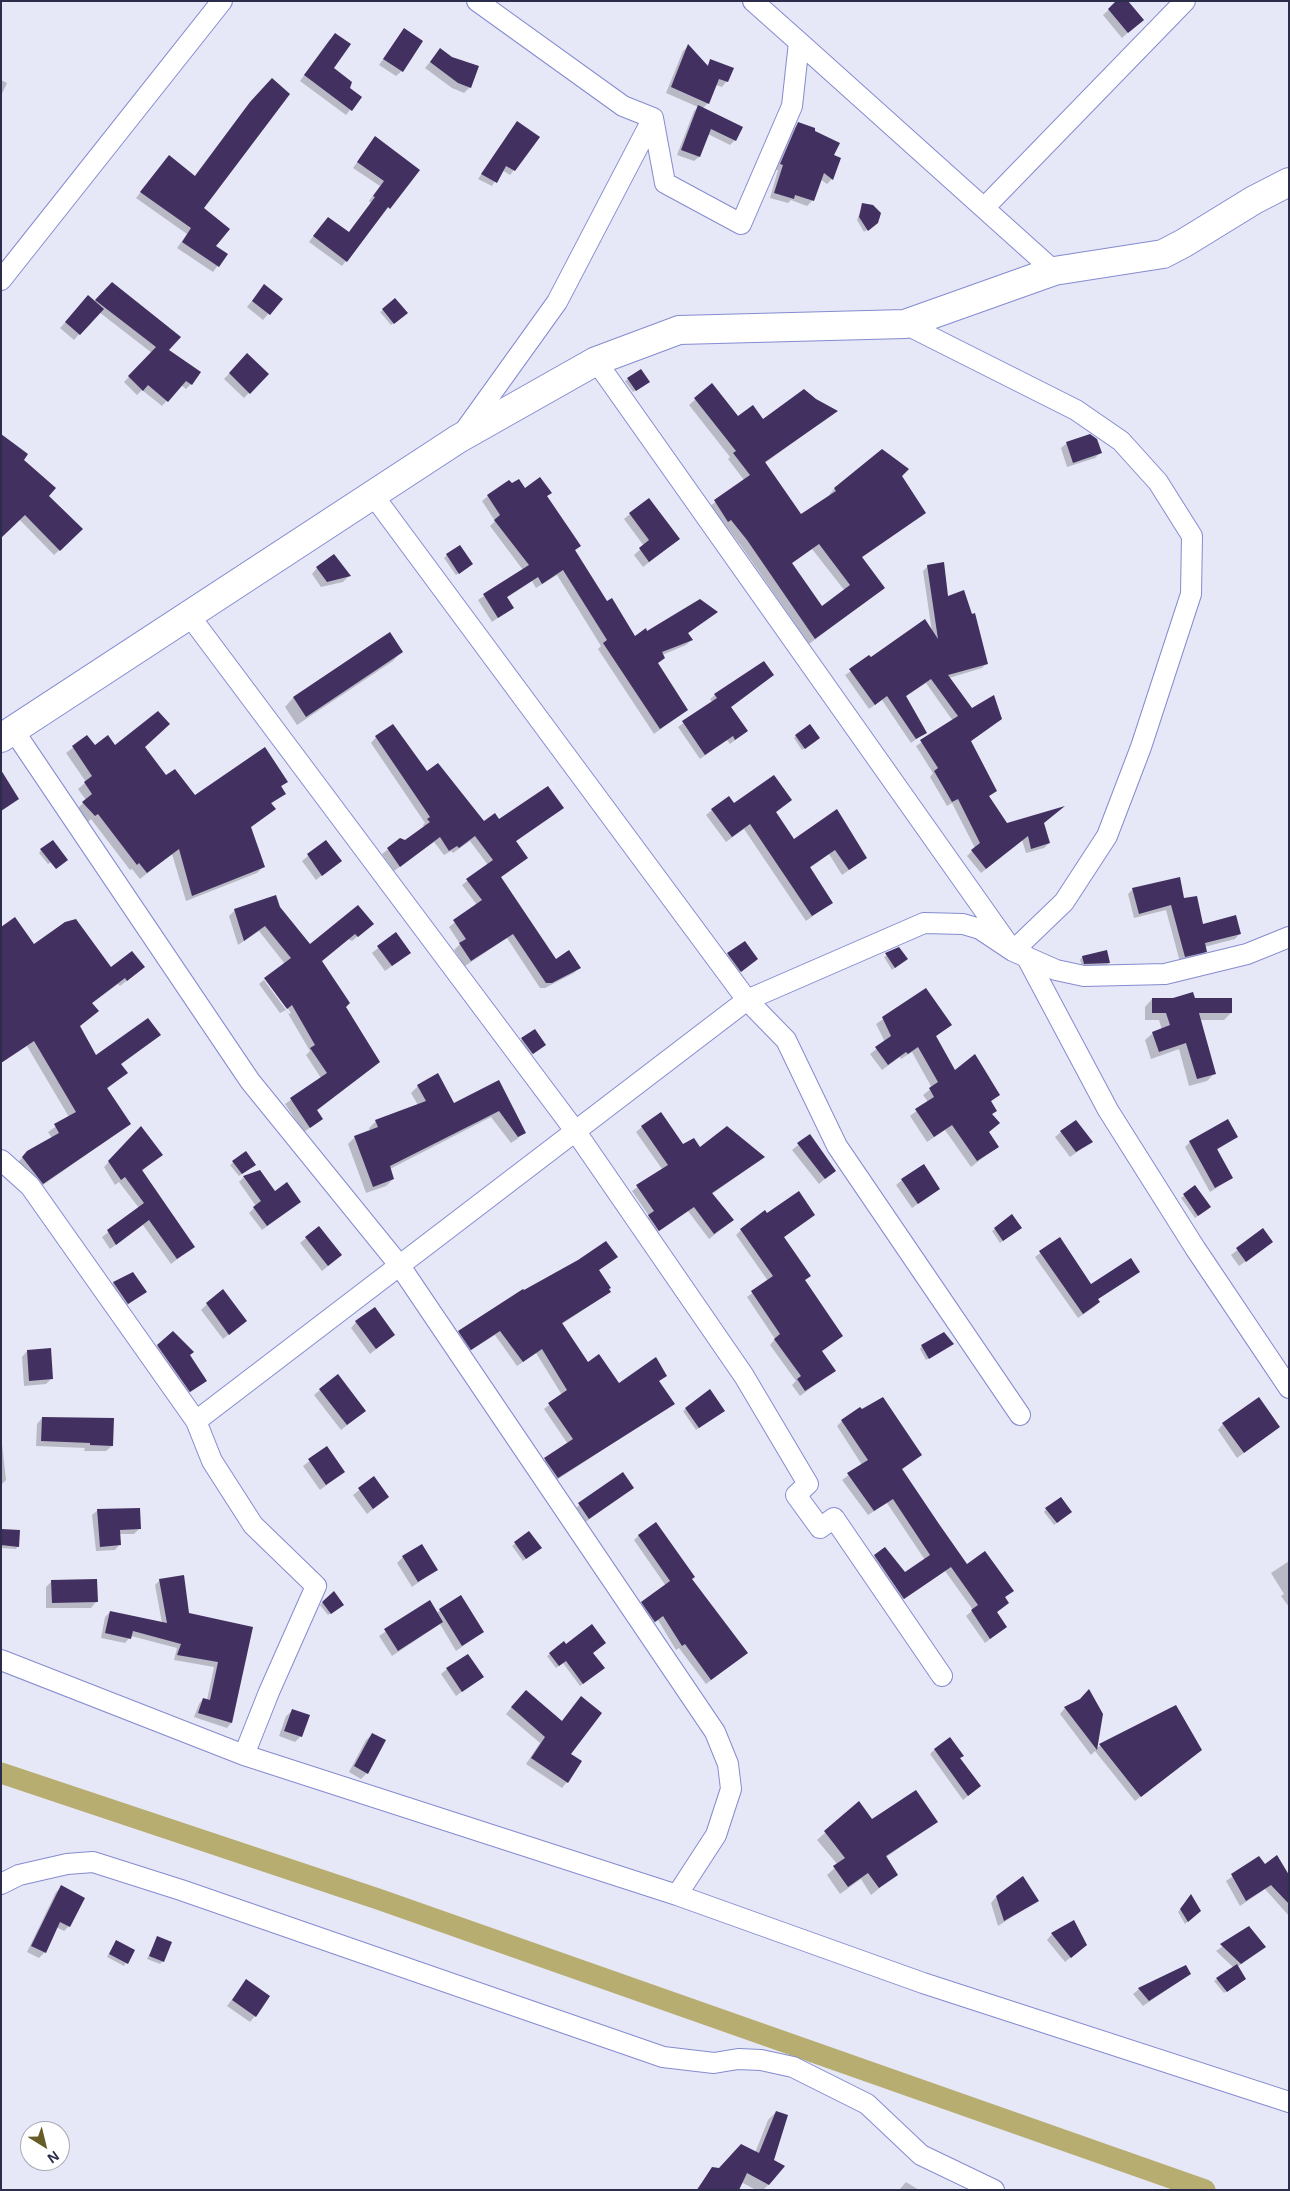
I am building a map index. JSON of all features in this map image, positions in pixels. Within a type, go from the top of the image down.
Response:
[{"type":"main road","points":[[8,735],[458,439],[596,361],[679,330],[905,324],[1054,270],[1163,254],[1254,200],[1289,182]]},
{"type":"street","points":[[1,280],[222,1]]},
{"type":"street","points":[[477,1],[623,106],[653,118]]},
{"type":"street","points":[[753,1],[1054,270]]},
{"type":"street","points":[[984,208],[1185,1]]},
{"type":"street","points":[[653,118],[665,182],[741,224],[792,106],[799,42]]},
{"type":"street","points":[[458,439],[557,302],[653,118]]},
{"type":"street","points":[[905,324],[995,372],[1076,410],[1121,441],[1158,482],[1192,536],[1191,594],[1141,746],[1106,836],[1064,902],[1020,954]]},
{"type":"street","points":[[596,361],[1020,954],[1108,1110],[1195,1248],[1289,1388]]},
{"type":"street","points":[[373,495],[747,1000],[786,1040],[837,1146],[1020,1415]]},
{"type":"street","points":[[189,615],[576,1132],[744,1376],[808,1484],[796,1495],[820,1528],[834,1518],[942,1676]]},
{"type":"street","points":[[8,735],[250,1080],[400,1266],[714,1732],[728,1764],[731,1789],[716,1835],[677,1895]]},
{"type":"street","points":[[196,1421],[747,1000],[924,923],[963,924],[980,929],[1020,954],[1056,970],[1084,976],[1165,974],[1247,954],[1289,937]]},
{"type":"street","points":[[1,1160],[30,1186],[196,1421],[212,1461],[252,1525],[316,1586],[269,1692],[244,1755]]},
{"type":"street","points":[[1,1660],[244,1755],[677,1895],[923,1983],[1289,2102]]},
{"type":"street","points":[[1,1884],[19,1875],[67,1864],[92,1862],[181,1890],[663,2057],[714,2063],[762,2060],[793,2067],[867,2104],[921,2155],[994,2190]]},
{"type":"building","points":[[1116,1],[1128,1],[1144,20],[1128,33],[1108,9]]},
{"type":"building","points":[[404,28],[423,41],[403,72],[383,59]]},
{"type":"building","points":[[335,33],[351,44],[334,68],[352,82],[350,88],[362,97],[352,111],[304,75]]},
{"type":"building","points":[[688,44],[708,66],[710,59],[734,68],[728,82],[719,79],[709,104],[671,87]]},
{"type":"building","points":[[440,48],[452,57],[479,66],[471,88],[458,83],[430,62]]},
{"type":"building","points":[[272,78],[290,94],[204,208],[230,229],[216,246],[228,254],[219,267],[182,242],[191,228],[140,192],[169,155],[195,176],[250,102]]},
{"type":"building","points":[[698,105],[743,127],[736,141],[711,129],[700,157],[681,150]]},
{"type":"building","points":[[517,121],[540,137],[515,171],[506,166],[497,183],[481,174]]},
{"type":"building","points":[[798,122],[815,128],[815,131],[840,143],[834,155],[841,158],[833,180],[824,173],[814,201],[795,195],[794,199],[774,193],[783,165],[780,164]]},
{"type":"building","points":[[375,136],[420,170],[390,209],[388,207],[347,262],[313,236],[328,217],[349,232],[375,197],[373,196],[384,181],[357,162]]},
{"type":"building","points":[[862,203],[873,205],[881,213],[878,223],[868,231],[859,217]]},
{"type":"building","points":[[112,282],[181,337],[169,350],[201,372],[192,385],[186,381],[168,402],[148,385],[143,391],[128,376],[156,347],[95,300]]},
{"type":"building","points":[[264,284],[283,299],[270,315],[252,301]]},
{"type":"building","points":[[88,295],[104,309],[80,335],[65,322]]},
{"type":"building","points":[[395,298],[408,313],[394,324],[382,309]]},
{"type":"building","points":[[247,353],[269,374],[250,394],[229,373]]},
{"type":"building","points":[[641,369],[650,382],[636,391],[627,378]]},
{"type":"building","points":[[712,383],[738,416],[753,405],[763,419],[804,389],[816,399],[838,411],[765,462],[801,514],[836,491],[834,488],[882,449],[909,469],[902,476],[926,513],[862,557],[885,588],[815,639],[747,540],[731,520],[728,522],[714,500],[750,475],[733,453],[736,451],[694,398]],"holes":[[[819,544],[850,585],[822,606],[792,563]]]},
{"type":"building","points":[[1,434],[28,454],[24,460],[56,488],[49,496],[83,529],[60,551],[25,515],[1,538]]},
{"type":"building","points":[[1090,434],[1097,439],[1102,453],[1073,463],[1066,442]]},
{"type":"building","points":[[540,477],[552,493],[547,496],[581,546],[575,550],[607,601],[612,598],[635,636],[646,628],[647,631],[700,599],[718,612],[688,633],[693,640],[662,652],[665,658],[658,663],[688,710],[660,729],[603,643],[607,640],[563,570],[542,584],[538,577],[507,597],[514,608],[498,618],[483,594],[529,565],[494,520],[500,515],[487,495],[509,480],[512,483],[519,479],[525,488]]},
{"type":"building","points":[[649,498],[680,539],[649,562],[639,548],[649,540],[629,513]]},
{"type":"building","points":[[460,545],[473,564],[459,574],[446,554]]},
{"type":"building","points":[[334,554],[351,576],[327,582],[316,567]]},
{"type":"building","points":[[944,562],[948,596],[964,590],[972,614],[975,613],[988,664],[948,675],[972,708],[994,695],[1002,719],[971,741],[997,791],[989,796],[1007,823],[1065,806],[1044,823],[1050,843],[1031,849],[1028,836],[986,869],[971,850],[980,843],[958,799],[952,802],[934,771],[938,768],[920,740],[958,716],[931,679],[906,696],[927,733],[916,739],[887,696],[875,705],[849,669],[869,655],[871,657],[925,619],[938,639],[927,565]]},
{"type":"building","points":[[390,632],[403,652],[306,717],[293,697]]},
{"type":"building","points":[[764,661],[774,675],[731,707],[748,731],[735,740],[733,736],[705,755],[682,721],[717,698],[714,694]]},
{"type":"building","points":[[158,711],[170,724],[145,747],[166,775],[175,769],[195,795],[265,747],[288,782],[281,786],[286,794],[271,803],[276,809],[251,827],[265,867],[192,896],[179,849],[147,873],[139,863],[137,865],[98,814],[95,816],[82,802],[92,794],[84,782],[92,776],[72,746],[87,735],[95,745],[108,735],[115,745]]},
{"type":"building","points":[[393,724],[427,771],[438,763],[484,821],[495,813],[499,819],[548,786],[564,808],[516,841],[528,858],[501,877],[556,959],[569,950],[581,968],[552,983],[546,983],[513,934],[471,961],[459,943],[466,939],[453,920],[482,900],[466,879],[493,860],[475,836],[459,848],[457,846],[449,851],[440,837],[400,867],[387,848],[400,838],[405,840],[430,822],[427,819],[430,817],[375,736]]},
{"type":"building","points":[[810,724],[820,738],[805,749],[795,735]]},
{"type":"building","points":[[1,770],[19,799],[1,811]]},
{"type":"building","points":[[774,775],[792,800],[776,812],[794,839],[837,809],[867,858],[849,870],[835,850],[810,867],[833,903],[812,916],[750,824],[732,837],[711,809],[729,796],[734,803]]},
{"type":"building","points":[[53,840],[68,860],[56,869],[40,849]]},
{"type":"building","points":[[326,840],[342,861],[322,876],[307,854]]},
{"type":"building","points":[[1180,877],[1184,898],[1197,896],[1203,924],[1236,915],[1241,934],[1205,943],[1207,952],[1185,957],[1171,905],[1139,914],[1132,888]]},
{"type":"building","points":[[276,895],[280,907],[310,944],[358,905],[374,924],[358,937],[355,934],[322,961],[350,1003],[346,1007],[380,1062],[317,1110],[323,1119],[310,1128],[290,1098],[327,1073],[310,1048],[315,1045],[292,1005],[287,1009],[264,978],[291,958],[265,926],[244,941],[234,909]]},
{"type":"building","points":[[15,917],[34,944],[65,922],[76,919],[111,967],[132,951],[145,967],[127,981],[125,978],[92,1003],[99,1011],[80,1026],[96,1055],[148,1018],[161,1035],[121,1064],[128,1073],[107,1088],[131,1124],[43,1184],[22,1157],[27,1151],[59,1133],[54,1124],[76,1112],[34,1041],[1,1063],[1,927]]},
{"type":"building","points":[[396,932],[411,953],[392,966],[377,946]]},
{"type":"building","points":[[745,941],[758,959],[741,972],[727,953]]},
{"type":"building","points":[[899,947],[908,959],[895,968],[885,953]]},
{"type":"building","points":[[1107,950],[1110,963],[1084,964],[1082,956]]},
{"type":"building","points":[[926,988],[952,1025],[936,1036],[955,1070],[975,1054],[1000,1095],[991,1101],[997,1111],[992,1114],[1000,1123],[989,1132],[999,1147],[977,1161],[952,1125],[934,1137],[915,1109],[934,1097],[929,1088],[938,1082],[918,1047],[908,1054],[906,1052],[888,1065],[875,1047],[891,1036],[882,1017]]},
{"type":"building","points":[[1193,992],[1195,998],[1232,998],[1232,1013],[1199,1013],[1216,1074],[1197,1079],[1186,1043],[1159,1052],[1152,1032],[1170,1025],[1166,1013],[1152,1013],[1152,998],[1173,998]]},
{"type":"building","points":[[535,1029],[546,1045],[533,1054],[521,1038]]},
{"type":"building","points":[[438,1073],[454,1103],[499,1080],[526,1133],[518,1137],[499,1111],[390,1166],[394,1179],[373,1187],[354,1136],[378,1127],[375,1120],[426,1101],[417,1085]]},
{"type":"building","points":[[661,1112],[683,1144],[694,1138],[700,1147],[727,1126],[765,1157],[712,1193],[734,1220],[714,1234],[694,1207],[659,1231],[648,1215],[654,1211],[636,1185],[668,1165],[641,1126]]},
{"type":"building","points":[[1228,1119],[1238,1137],[1217,1149],[1233,1178],[1215,1188],[1189,1141]]},
{"type":"building","points":[[1076,1120],[1093,1142],[1076,1152],[1060,1131]]},
{"type":"building","points":[[141,1126],[163,1155],[142,1170],[195,1247],[177,1259],[149,1220],[116,1245],[107,1230],[144,1203],[125,1177],[121,1180],[108,1161]]},
{"type":"building","points":[[810,1134],[836,1171],[825,1179],[797,1143]]},
{"type":"building","points":[[246,1151],[256,1165],[242,1174],[232,1161]]},
{"type":"building","points":[[924,1164],[940,1189],[918,1204],[901,1179]]},
{"type":"building","points":[[260,1170],[275,1191],[287,1182],[301,1202],[267,1226],[253,1207],[261,1201],[243,1176]]},
{"type":"building","points":[[1195,1185],[1211,1207],[1198,1216],[1183,1194]]},
{"type":"building","points":[[799,1191],[815,1215],[784,1237],[811,1276],[805,1280],[843,1336],[822,1351],[836,1371],[805,1391],[797,1379],[801,1376],[774,1339],[780,1334],[751,1291],[773,1276],[740,1229],[765,1210],[767,1213]]},
{"type":"building","points":[[1012,1214],[1022,1228],[1003,1241],[994,1228]]},
{"type":"building","points":[[319,1226],[342,1255],[328,1266],[305,1237]]},
{"type":"building","points":[[1263,1228],[1273,1242],[1246,1262],[1236,1248]]},
{"type":"building","points":[[1060,1237],[1091,1284],[1131,1258],[1140,1272],[1098,1299],[1100,1302],[1083,1314],[1039,1251]]},
{"type":"building","points":[[606,1241],[618,1257],[599,1270],[611,1288],[609,1289],[611,1292],[562,1323],[588,1362],[599,1354],[619,1383],[656,1357],[667,1376],[659,1381],[675,1404],[558,1478],[544,1458],[573,1439],[548,1403],[567,1390],[542,1349],[523,1362],[500,1331],[471,1350],[458,1331],[523,1289],[578,1260]]},
{"type":"building","points":[[133,1272],[147,1292],[128,1304],[113,1282]]},
{"type":"building","points":[[223,1289],[247,1321],[229,1335],[206,1303]]},
{"type":"building","points":[[375,1307],[395,1335],[376,1349],[355,1321]]},
{"type":"building","points":[[173,1331],[194,1352],[190,1355],[207,1381],[190,1392],[157,1345]]},
{"type":"building","points":[[944,1332],[954,1344],[929,1359],[921,1345]]},
{"type":"building","points":[[51,1348],[53,1379],[29,1381],[27,1350]]},
{"type":"building","points":[[338,1374],[366,1411],[347,1425],[319,1389]]},
{"type":"building","points":[[710,1389],[725,1411],[699,1428],[685,1408]]},
{"type":"building","points":[[883,1397],[922,1455],[902,1469],[939,1524],[967,1564],[985,1551],[1014,1591],[1005,1597],[1009,1603],[997,1612],[1007,1627],[990,1639],[971,1610],[978,1605],[951,1567],[904,1599],[874,1555],[885,1547],[905,1572],[930,1555],[893,1499],[874,1511],[847,1473],[868,1460],[841,1420],[860,1407],[862,1409]]},
{"type":"building","points":[[1259,1397],[1280,1427],[1244,1453],[1222,1423]]},
{"type":"building","points":[[42,1417],[114,1418],[113,1446],[41,1441]]},
{"type":"building","points":[[327,1446],[345,1472],[326,1485],[308,1459]]},
{"type":"building","points":[[623,1472],[634,1488],[589,1519],[578,1503]]},
{"type":"building","points":[[374,1476],[389,1497],[373,1509],[358,1488]]},
{"type":"building","points":[[1061,1497],[1072,1512],[1057,1523],[1045,1508]]},
{"type":"building","points":[[140,1508],[141,1529],[120,1530],[121,1545],[100,1547],[97,1509]]},
{"type":"building","points":[[656,1522],[695,1577],[692,1579],[748,1653],[711,1680],[685,1644],[682,1646],[663,1616],[655,1622],[641,1602],[670,1581],[638,1535]]},
{"type":"building","points":[[1,1529],[20,1530],[19,1547],[1,1545]]},
{"type":"building","points":[[529,1531],[542,1548],[526,1559],[514,1542]]},
{"type":"building","points":[[422,1544],[438,1570],[418,1582],[402,1556]]},
{"type":"building","points":[[184,1575],[189,1613],[253,1627],[232,1723],[198,1713],[203,1698],[210,1700],[218,1662],[177,1655],[181,1644],[133,1631],[131,1639],[105,1633],[110,1611],[167,1623],[159,1579]]},
{"type":"building","points":[[97,1579],[98,1602],[52,1603],[51,1580]]},
{"type":"building","points":[[334,1591],[344,1605],[331,1614],[322,1602]]},
{"type":"building","points":[[461,1595],[484,1632],[462,1646],[439,1609]]},
{"type":"building","points":[[430,1600],[443,1622],[398,1651],[384,1629]]},
{"type":"building","points":[[592,1624],[606,1643],[593,1653],[605,1668],[583,1684],[566,1661],[559,1666],[549,1653],[564,1641],[566,1644]]},
{"type":"building","points":[[468,1654],[484,1677],[462,1692],[446,1668]]},
{"type":"building","points":[[1089,1689],[1103,1714],[1097,1750],[1064,1707],[1080,1699]]},
{"type":"building","points":[[526,1690],[562,1721],[581,1696],[602,1713],[571,1754],[582,1761],[568,1783],[531,1758],[545,1737],[511,1707]]},
{"type":"building","points":[[1176,1705],[1202,1750],[1141,1797],[1099,1744]]},
{"type":"building","points":[[292,1709],[310,1715],[302,1737],[284,1731]]},
{"type":"building","points":[[372,1733],[386,1740],[368,1774],[354,1766]]},
{"type":"building","points":[[950,1737],[964,1756],[960,1758],[981,1786],[968,1796],[934,1749]]},
{"type":"building","points":[[916,1790],[938,1822],[886,1856],[898,1875],[879,1888],[868,1873],[848,1887],[833,1866],[845,1858],[824,1831],[859,1801],[872,1819]]},
{"type":"building","points":[[1277,1855],[1289,1875],[1289,1904],[1271,1885],[1246,1901],[1231,1874],[1259,1856],[1265,1864]]},
{"type":"building","points":[[1023,1876],[1039,1901],[1004,1921],[996,1896]]},
{"type":"building","points":[[61,1885],[85,1898],[70,1927],[60,1922],[46,1953],[31,1946]]},
{"type":"building","points":[[1191,1894],[1201,1911],[1188,1922],[1180,1909]]},
{"type":"building","points":[[1074,1920],[1087,1945],[1071,1958],[1051,1933]]},
{"type":"building","points":[[1249,1926],[1266,1947],[1241,1964],[1220,1944]]},
{"type":"building","points":[[157,1936],[172,1942],[164,1962],[149,1956]]},
{"type":"building","points":[[116,1940],[135,1950],[128,1964],[109,1954]]},
{"type":"building","points":[[1237,1964],[1246,1979],[1227,1992],[1216,1978]]},
{"type":"building","points":[[1186,1965],[1191,1974],[1149,2001],[1138,1988]]},
{"type":"building","points":[[246,1979],[270,1996],[256,2017],[232,2000]]},
{"type":"building","points":[[776,2111],[788,2115],[774,2160],[785,2166],[769,2185],[747,2173],[739,2190],[697,2190],[712,2167],[719,2168],[741,2144],[759,2153]]},
{"type":"waterway","points":[[1,1773],[378,1899],[1205,2190]]}]
